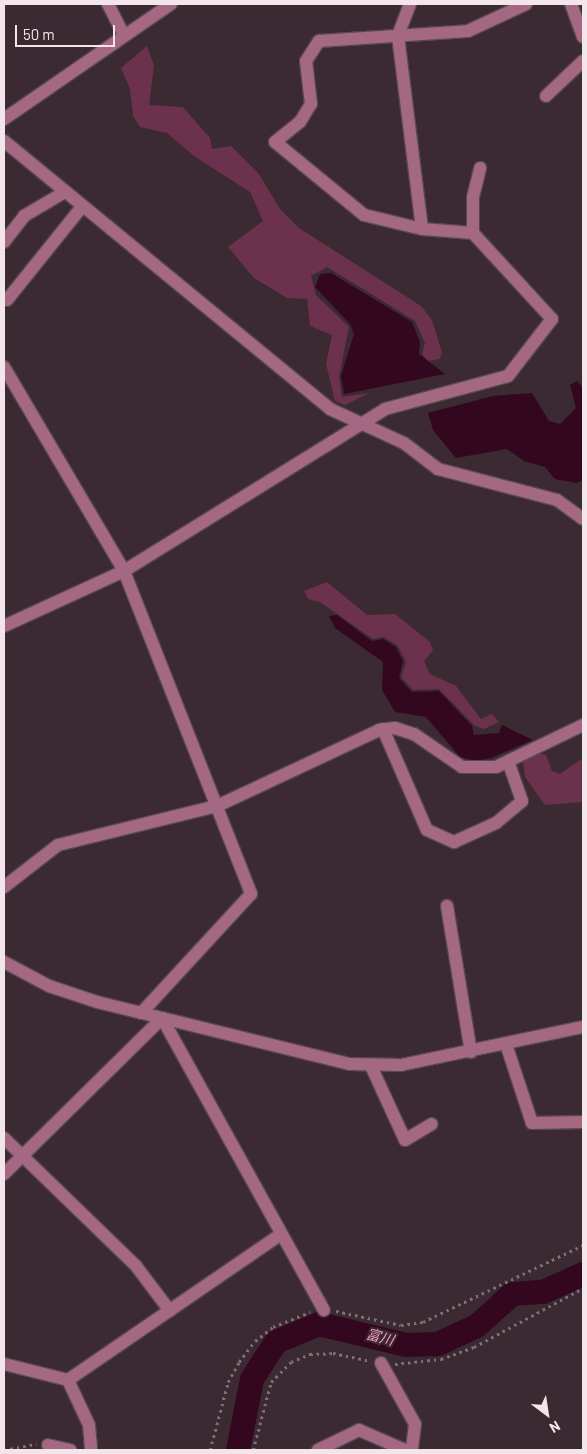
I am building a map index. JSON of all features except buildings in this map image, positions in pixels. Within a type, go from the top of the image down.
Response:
[{"type":"street","points":[[108,4],[124,34]]},
{"type":"street","points":[[4,119],[124,34],[171,4]]},
{"type":"street","points":[[410,4],[398,36],[422,229]]},
{"type":"street","points":[[4,626],[124,571],[360,422],[385,409],[508,376],[552,319],[472,233],[422,229],[364,215],[275,142],[300,122],[311,104],[306,61],[319,41],[468,31],[526,4]]},
{"type":"street","points":[[571,4],[583,37]]},
{"type":"street","points":[[546,96],[583,61]]},
{"type":"street","points":[[4,142],[63,194],[305,392],[404,444],[438,469],[557,500],[583,519]]},
{"type":"street","points":[[472,233],[473,197],[480,168]]},
{"type":"street","points":[[4,242],[24,216],[63,194]]},
{"type":"street","points":[[7,300],[81,208]]},
{"type":"street","points":[[4,367],[124,571],[250,894],[141,1013]]},
{"type":"street","points":[[4,887],[58,845],[217,806],[383,729],[414,734],[462,768],[496,767],[583,725]]},
{"type":"street","points":[[383,729],[426,830],[454,842],[496,824],[522,801],[508,762]]},
{"type":"street","points":[[447,906],[471,1052]]},
{"type":"street","points":[[4,962],[49,986],[141,1013],[322,1059],[371,1066],[471,1052],[583,1027]]},
{"type":"street","points":[[4,1174],[25,1158],[162,1018]]},
{"type":"street","points":[[162,1018],[280,1234],[324,1310]]},
{"type":"street","points":[[506,1044],[532,1123],[583,1122]]},
{"type":"street","points":[[371,1066],[405,1140],[432,1124]]},
{"type":"street","points":[[4,1138],[136,1266],[170,1311]]},
{"type":"street","points":[[4,1364],[68,1380],[280,1234]]},
{"type":"street","points":[[381,1363],[415,1424],[412,1450]]},
{"type":"street","points":[[68,1380],[89,1425],[91,1450]]},
{"type":"street","points":[[318,1450],[359,1430],[406,1450]]},
{"type":"street","points":[[48,1445],[70,1450]]},
{"type":"path","points":[[210,1450],[228,1382],[255,1341],[292,1318],[324,1310],[401,1325],[423,1322],[583,1245]]},
{"type":"path","points":[[253,1450],[271,1382],[291,1362],[310,1354],[333,1353],[381,1363],[432,1361],[474,1347],[583,1288]]},
{"type":"path","points":[[4,1450],[22,1444],[48,1445]]},
{"type":"shaded area","points":[[147,46],[154,65],[149,105],[183,107],[210,138],[212,149],[231,146],[259,174],[280,209],[299,228],[421,306],[432,320],[442,352],[440,359],[428,361],[422,354],[425,343],[415,321],[327,267],[311,276],[316,295],[349,327],[339,377],[342,397],[369,393],[345,405],[335,401],[326,364],[332,335],[310,326],[307,299],[287,298],[254,278],[228,247],[263,221],[250,192],[194,156],[167,133],[140,127],[133,116],[130,89],[121,68]]},
{"type":"shaded area","points":[[331,273],[412,322],[420,342],[419,354],[445,374],[344,394],[341,376],[354,334],[350,324],[315,287],[320,274]]},
{"type":"shaded area","points":[[577,381],[583,387],[583,480],[576,483],[555,479],[545,467],[524,461],[507,449],[456,458],[433,430],[428,413],[493,396],[532,393],[549,421],[560,424],[576,408],[570,385]]},
{"type":"shaded area","points":[[327,582],[367,615],[395,614],[430,642],[433,650],[424,661],[430,674],[456,686],[481,719],[492,714],[499,722],[484,729],[475,726],[439,689],[413,690],[401,677],[406,662],[398,646],[384,637],[373,639],[320,602],[308,599],[304,591]]},
{"type":"shaded area","points":[[337,615],[372,641],[383,639],[396,647],[403,661],[399,678],[412,692],[439,691],[472,726],[474,735],[499,733],[502,725],[533,740],[491,758],[476,761],[460,757],[426,717],[395,712],[382,690],[383,662],[335,628],[329,616]]},
{"type":"shaded area","points":[[537,753],[546,755],[552,771],[560,774],[583,758],[583,802],[545,805],[525,777],[523,761]]},
{"type":"waterway","name":"富川","points":[[238,1450],[252,1379],[276,1342],[319,1324],[406,1345],[438,1344],[477,1326],[512,1294],[543,1292],[583,1274]]}]
